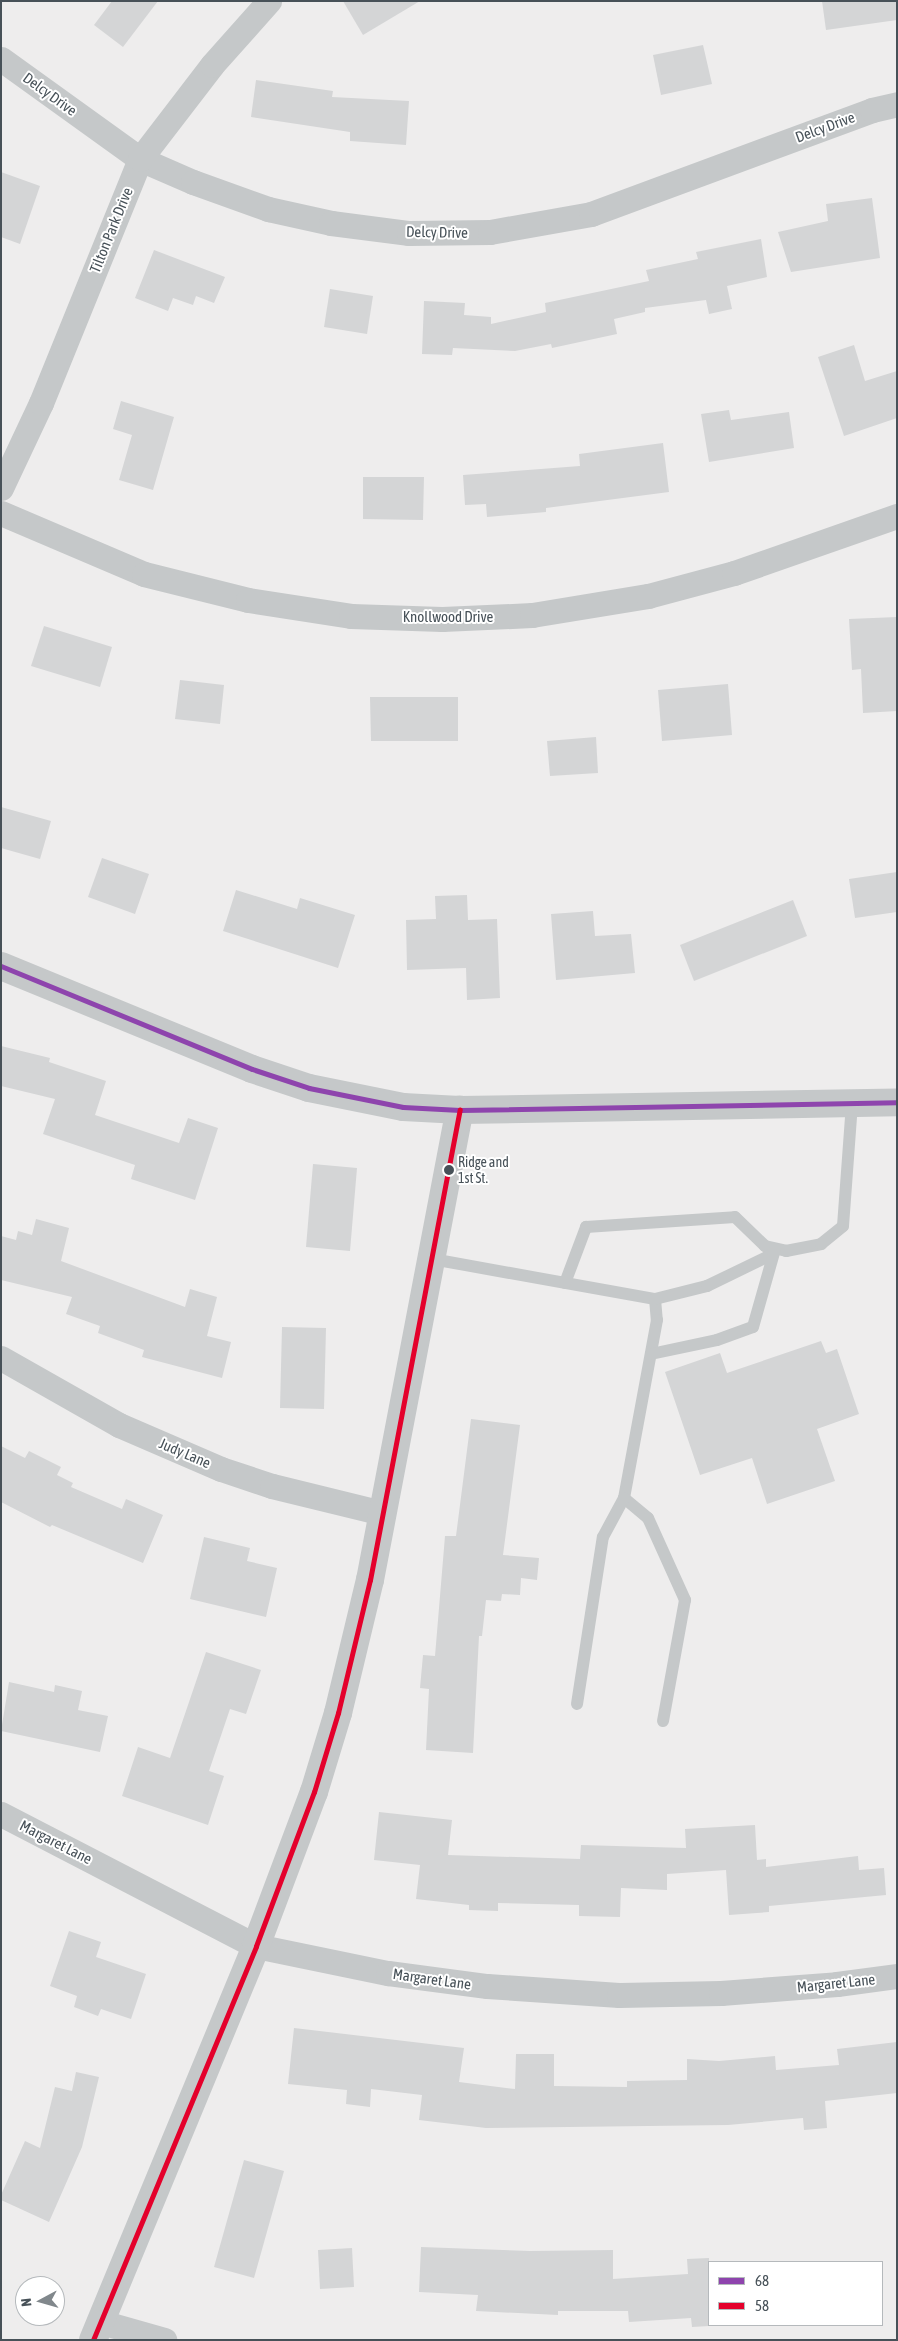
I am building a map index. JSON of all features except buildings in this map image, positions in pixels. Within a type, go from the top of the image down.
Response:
[{"type":"street","name":"Tilton Park Drive","points":[[1,488],[41,403],[140,158],[212,65],[269,1]]},
{"type":"street","name":"Delcy Drive","points":[[1,58],[140,158],[268,209],[331,224],[409,233],[490,232],[599,212],[872,110],[897,104]]},
{"type":"street","name":"Knollwood Drive","points":[[1,513],[144,574],[248,600],[351,616],[442,620],[532,615],[648,596],[734,574],[897,516]]},
{"type":"street","points":[[1,966],[252,1070],[309,1088],[403,1107],[460,1110],[897,1102]]},
{"type":"street","points":[[164,2340],[97,2331],[256,1946],[314,1792],[338,1713],[370,1580],[460,1110]]},
{"type":"street","name":"Judy Lane","points":[[1,1358],[119,1425],[221,1469],[272,1486],[382,1513]]},
{"type":"street","name":"Margaret Lane","points":[[1,1814],[256,1946],[388,1973],[577,1994],[721,1993],[837,1984],[897,1976]]},
{"type":"lane","points":[[432,1259],[654,1299],[707,1286],[774,1251],[786,1251],[821,1244],[843,1226],[852,1103]]},
{"type":"lane","points":[[565,1283],[586,1227],[734,1217],[765,1246],[774,1251]]},
{"type":"lane","points":[[651,1354],[718,1340],[753,1327],[774,1251]]},
{"type":"lane","points":[[577,1704],[603,1537],[624,1498],[657,1320],[654,1299]]},
{"type":"lane","points":[[624,1498],[648,1518],[685,1600],[663,1721]]},
{"type":"transit line","name":"68","points":[[1,966],[252,1069],[309,1088],[403,1107],[460,1110],[897,1102]]},
{"type":"transit line","name":"58","points":[[93,2340],[256,1946],[314,1792],[338,1713],[370,1580],[460,1110]]},
{"type":"place","name":"Ridge and 1st St.","points":[[449,1170]]}]
